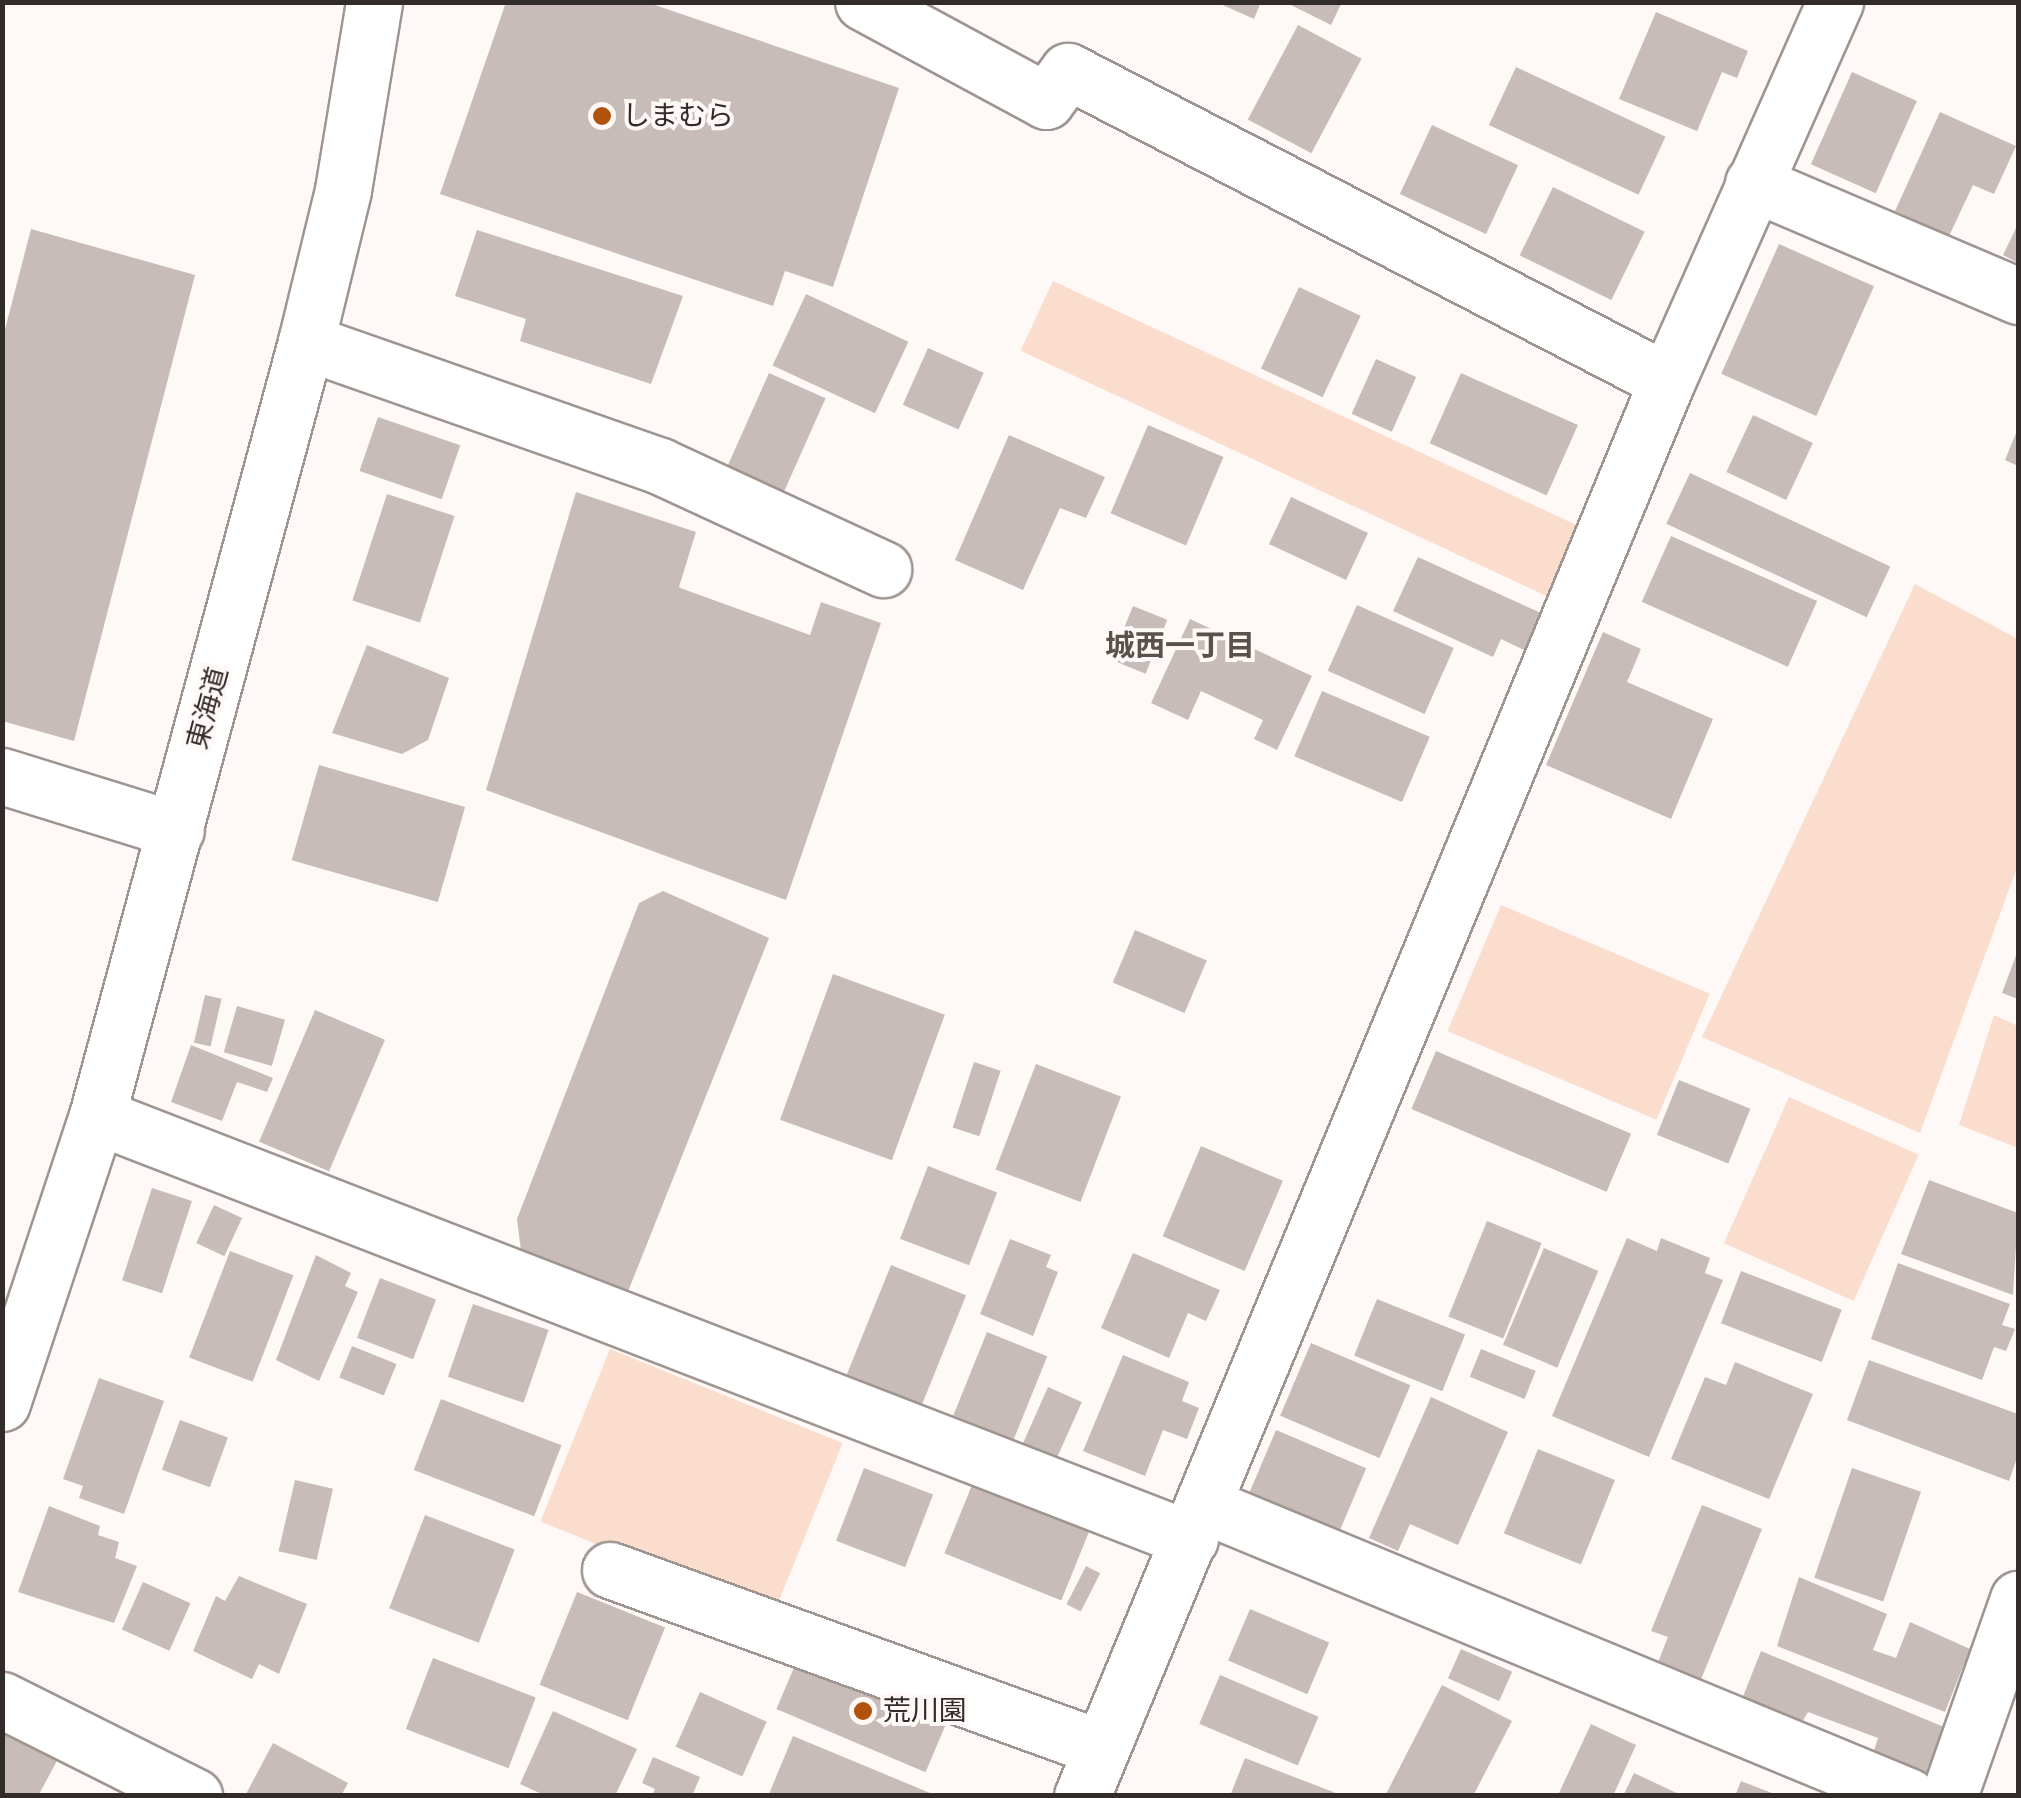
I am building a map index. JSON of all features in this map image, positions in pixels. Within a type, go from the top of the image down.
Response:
[{"type":"street","name":"東海道","points":[[2,1403],[97,1116],[306,342],[342,190],[374,2]]},
{"type":"street","points":[[863,2],[1046,101],[1068,71],[1667,381]]},
{"type":"street","points":[[610,1570],[1092,1772],[1667,381],[1835,2]]},
{"type":"street","points":[[1753,182],[2018,296]]},
{"type":"street","points":[[306,342],[660,466],[883,569]]},
{"type":"street","points":[[2,776],[176,830]]},
{"type":"street","points":[[97,1116],[1197,1522],[1908,1796]]},
{"type":"street","points":[[1949,1796],[2018,1599]]},
{"type":"street","points":[[2,1700],[194,1796]]},
{"type":"shaded area","points":[[1053,281],[1579,526],[1546,596],[1020,351]]},
{"type":"shaded area","points":[[1915,584],[2018,639],[2018,865],[1920,1133],[1702,1037]]},
{"type":"shaded area","points":[[1501,905],[1710,994],[1656,1120],[1447,1031]]},
{"type":"shaded area","points":[[1994,1015],[2018,1026],[2018,1148],[1959,1125]]},
{"type":"shaded area","points":[[1789,1097],[1919,1155],[1854,1301],[1724,1243]]},
{"type":"shaded area","points":[[610,1349],[843,1443],[773,1615],[540,1521]]},
{"type":"building","points":[[506,2],[646,2],[899,88],[833,287],[785,271],[773,306],[440,194]]},
{"type":"building","points":[[1216,2],[1261,2],[1254,19]]},
{"type":"building","points":[[1285,2],[1342,2],[1331,25]]},
{"type":"building","points":[[1656,12],[1748,51],[1737,78],[1722,72],[1697,131],[1619,99]]},
{"type":"building","points":[[1298,25],[1362,59],[1311,153],[1248,119]]},
{"type":"building","points":[[1516,67],[1666,137],[1638,195],[1489,125]]},
{"type":"building","points":[[1852,72],[1917,101],[1876,193],[1811,164]]},
{"type":"building","points":[[1940,112],[2016,146],[1994,194],[1973,185],[1949,236],[1895,211]]},
{"type":"building","points":[[1432,125],[1518,165],[1486,234],[1400,194]]},
{"type":"building","points":[[1553,187],[1645,232],[1611,300],[1520,255]]},
{"type":"building","points":[[2018,224],[2018,263],[2003,255]]},
{"type":"building","points":[[31,229],[195,275],[74,741],[2,721],[2,341]]},
{"type":"building","points":[[477,230],[683,296],[651,384],[520,341],[526,319],[455,296]]},
{"type":"building","points":[[1779,244],[1874,286],[1816,416],[1721,374]]},
{"type":"building","points":[[1299,287],[1361,316],[1323,397],[1261,369]]},
{"type":"building","points":[[806,294],[908,342],[875,413],[773,366]]},
{"type":"building","points":[[928,348],[984,373],[959,429],[903,405]]},
{"type":"building","points":[[1376,359],[1416,377],[1392,432],[1352,414]]},
{"type":"building","points":[[769,373],[826,398],[783,495],[726,470]]},
{"type":"building","points":[[1461,373],[1578,425],[1547,495],[1430,443]]},
{"type":"building","points":[[1753,415],[1813,443],[1786,500],[1726,472]]},
{"type":"building","points":[[378,417],[460,445],[442,499],[359,471]]},
{"type":"building","points":[[1148,425],[1223,457],[1186,545],[1110,513]]},
{"type":"building","points":[[2018,428],[2018,466],[2005,460]]},
{"type":"building","points":[[1009,435],[1105,477],[1086,518],[1060,508],[1023,590],[955,560]]},
{"type":"building","points":[[1690,473],[1890,566],[1867,617],[1666,524]]},
{"type":"building","points":[[576,492],[696,532],[679,587],[683,589],[810,635],[821,602],[881,623],[786,900],[486,790]]},
{"type":"building","points":[[387,494],[455,516],[420,622],[352,601]]},
{"type":"building","points":[[1291,497],[1368,533],[1346,580],[1269,544]]},
{"type":"building","points":[[1671,536],[1817,601],[1788,667],[1642,602]]},
{"type":"building","points":[[1418,557],[1541,613],[1524,650],[1501,639],[1493,657],[1393,611]]},
{"type":"building","points":[[1357,605],[1454,648],[1425,714],[1328,671]]},
{"type":"building","points":[[1133,606],[1167,620],[1146,674],[1111,660]]},
{"type":"building","points":[[1190,619],[1312,676],[1277,750],[1254,739],[1263,720],[1201,691],[1188,720],[1151,703]]},
{"type":"building","points":[[1603,632],[1641,649],[1627,682],[1713,719],[1671,819],[1546,765]]},
{"type":"building","points":[[367,645],[449,678],[428,740],[402,754],[332,733]]},
{"type":"building","points":[[1322,691],[1430,737],[1402,802],[1294,756]]},
{"type":"building","points":[[319,765],[465,807],[438,902],[292,860]]},
{"type":"building","points":[[663,891],[769,938],[627,1294],[521,1251],[517,1219],[639,903]]},
{"type":"building","points":[[1135,930],[1207,960],[1185,1013],[1113,982]]},
{"type":"building","points":[[2018,950],[2018,999],[2002,993]]},
{"type":"building","points":[[833,974],[945,1015],[892,1160],[780,1120]]},
{"type":"building","points":[[205,995],[222,999],[211,1047],[194,1043]]},
{"type":"building","points":[[237,1006],[285,1020],[272,1066],[224,1052]]},
{"type":"building","points":[[315,1010],[385,1040],[329,1171],[259,1142]]},
{"type":"building","points":[[191,1045],[273,1078],[267,1092],[237,1082],[222,1121],[171,1102]]},
{"type":"building","points":[[1436,1051],[1631,1134],[1607,1192],[1411,1109]]},
{"type":"building","points":[[974,1062],[1001,1071],[979,1136],[953,1128]]},
{"type":"building","points":[[1036,1064],[1121,1097],[1080,1202],[996,1169]]},
{"type":"building","points":[[1679,1080],[1750,1109],[1728,1164],[1657,1135]]},
{"type":"building","points":[[1201,1146],[1283,1181],[1245,1271],[1163,1236]]},
{"type":"building","points":[[928,1166],[997,1193],[969,1265],[900,1239]]},
{"type":"building","points":[[1929,1180],[2018,1213],[2013,1295],[1901,1254]]},
{"type":"building","points":[[152,1188],[192,1201],[162,1293],[122,1280]]},
{"type":"building","points":[[214,1205],[242,1218],[224,1256],[196,1243]]},
{"type":"building","points":[[1487,1221],[1542,1243],[1503,1339],[1448,1316]]},
{"type":"building","points":[[1627,1238],[1657,1251],[1661,1238],[1710,1258],[1705,1273],[1723,1280],[1649,1457],[1552,1416]]},
{"type":"building","points":[[1010,1239],[1051,1255],[1046,1267],[1058,1272],[1033,1336],[980,1314]]},
{"type":"building","points":[[1544,1248],[1598,1271],[1557,1368],[1503,1345]]},
{"type":"building","points":[[230,1251],[293,1275],[253,1382],[189,1357]]},
{"type":"building","points":[[1133,1253],[1220,1290],[1206,1321],[1188,1313],[1169,1358],[1101,1328]]},
{"type":"building","points":[[316,1255],[351,1273],[345,1286],[358,1292],[319,1381],[276,1360]]},
{"type":"building","points":[[1898,1263],[2010,1304],[2002,1325],[2015,1329],[2006,1351],[1994,1347],[1982,1380],[1871,1339]]},
{"type":"building","points":[[891,1265],[966,1295],[922,1405],[847,1374]]},
{"type":"building","points":[[1741,1271],[1842,1310],[1822,1362],[1721,1323]]},
{"type":"building","points":[[380,1278],[436,1300],[413,1359],[357,1338]]},
{"type":"building","points":[[1377,1299],[1465,1335],[1442,1391],[1354,1356]]},
{"type":"building","points":[[473,1304],[549,1330],[524,1403],[448,1377]]},
{"type":"building","points":[[987,1332],[1047,1356],[1014,1440],[953,1415]]},
{"type":"building","points":[[1311,1343],[1410,1385],[1380,1458],[1280,1416]]},
{"type":"building","points":[[352,1346],[397,1364],[384,1396],[339,1378]]},
{"type":"building","points":[[1481,1349],[1536,1371],[1524,1399],[1470,1377]]},
{"type":"building","points":[[1123,1355],[1189,1382],[1182,1401],[1199,1408],[1187,1439],[1163,1430],[1145,1476],[1083,1451]]},
{"type":"building","points":[[1869,1360],[2018,1414],[2018,1455],[2009,1481],[1847,1420]]},
{"type":"building","points":[[1735,1362],[1813,1394],[1769,1499],[1671,1459],[1705,1377],[1726,1385]]},
{"type":"building","points":[[99,1378],[164,1401],[124,1514],[79,1498],[83,1486],[63,1479]]},
{"type":"building","points":[[1048,1387],[1082,1402],[1053,1468],[1019,1453]]},
{"type":"building","points":[[1431,1397],[1508,1432],[1458,1545],[1410,1524],[1398,1551],[1369,1538]]},
{"type":"building","points":[[441,1399],[561,1445],[534,1516],[414,1470]]},
{"type":"building","points":[[180,1420],[228,1437],[210,1487],[162,1470]]},
{"type":"building","points":[[1276,1430],[1366,1468],[1339,1532],[1249,1494]]},
{"type":"building","points":[[1538,1449],[1615,1480],[1581,1564],[1504,1533]]},
{"type":"building","points":[[864,1468],[933,1495],[905,1567],[836,1541]]},
{"type":"building","points":[[1852,1468],[1921,1492],[1883,1601],[1814,1578]]},
{"type":"building","points":[[295,1480],[333,1489],[317,1560],[279,1551]]},
{"type":"building","points":[[974,1480],[1091,1527],[1061,1600],[944,1553]]},
{"type":"building","points":[[1702,1505],[1762,1529],[1698,1687],[1655,1670],[1668,1637],[1651,1631]]},
{"type":"building","points":[[49,1506],[100,1526],[98,1535],[119,1542],[115,1558],[137,1566],[114,1623],[18,1592]]},
{"type":"building","points":[[425,1515],[515,1549],[479,1643],[389,1608]]},
{"type":"building","points":[[1086,1566],[1100,1573],[1081,1612],[1066,1604]]},
{"type":"building","points":[[239,1576],[307,1604],[279,1674],[259,1664],[252,1679],[193,1651],[216,1596],[225,1601]]},
{"type":"building","points":[[1799,1577],[1887,1614],[1873,1650],[1896,1658],[1910,1622],[1970,1649],[1945,1712],[1777,1646]]},
{"type":"building","points":[[143,1582],[191,1603],[169,1651],[122,1630]]},
{"type":"building","points":[[577,1592],[665,1628],[628,1720],[540,1685]]},
{"type":"building","points":[[1250,1609],[1329,1643],[1307,1694],[1228,1661]]},
{"type":"building","points":[[1461,1649],[1512,1672],[1499,1701],[1448,1678]]},
{"type":"building","name":"荒川園","points":[[801,1651],[950,1714],[926,1772],[776,1709]]},
{"type":"building","points":[[1761,1651],[1944,1727],[1923,1786],[1869,1766],[1878,1738],[1808,1712],[1798,1729],[1740,1704]]},
{"type":"building","points":[[433,1658],[536,1697],[508,1768],[406,1729]]},
{"type":"building","points":[[1220,1675],[1318,1717],[1298,1766],[1199,1724]]},
{"type":"building","points":[[1442,1685],[1512,1721],[1473,1796],[1385,1796]]},
{"type":"building","points":[[700,1692],[767,1722],[742,1777],[676,1747]]},
{"type":"building","points":[[553,1711],[637,1749],[615,1796],[546,1796],[520,1784]]},
{"type":"building","points":[[1591,1724],[1636,1745],[1613,1796],[1565,1796],[1559,1793]]},
{"type":"building","points":[[2,1730],[58,1759],[38,1796],[2,1796]]},
{"type":"building","name":"荒川園","points":[[793,1736],[935,1795],[935,1796],[769,1794]]},
{"type":"building","points":[[273,1743],[348,1783],[341,1796],[245,1796]]},
{"type":"building","points":[[653,1757],[700,1777],[692,1796],[652,1796],[655,1789],[642,1783]]},
{"type":"building","points":[[1245,1758],[1341,1795],[1341,1796],[1230,1796]]},
{"type":"building","points":[[1634,1773],[1683,1796],[1623,1796]]},
{"type":"building","points":[[1741,1781],[1777,1795],[1777,1796],[1735,1796]]},
{"type":"place","name":"しまむら","points":[[602,116]]},
{"type":"place","name":"荒川園","points":[[863,1711]]},
{"type":"district","name":"城西一丁目","points":[[1180,646]]}]
